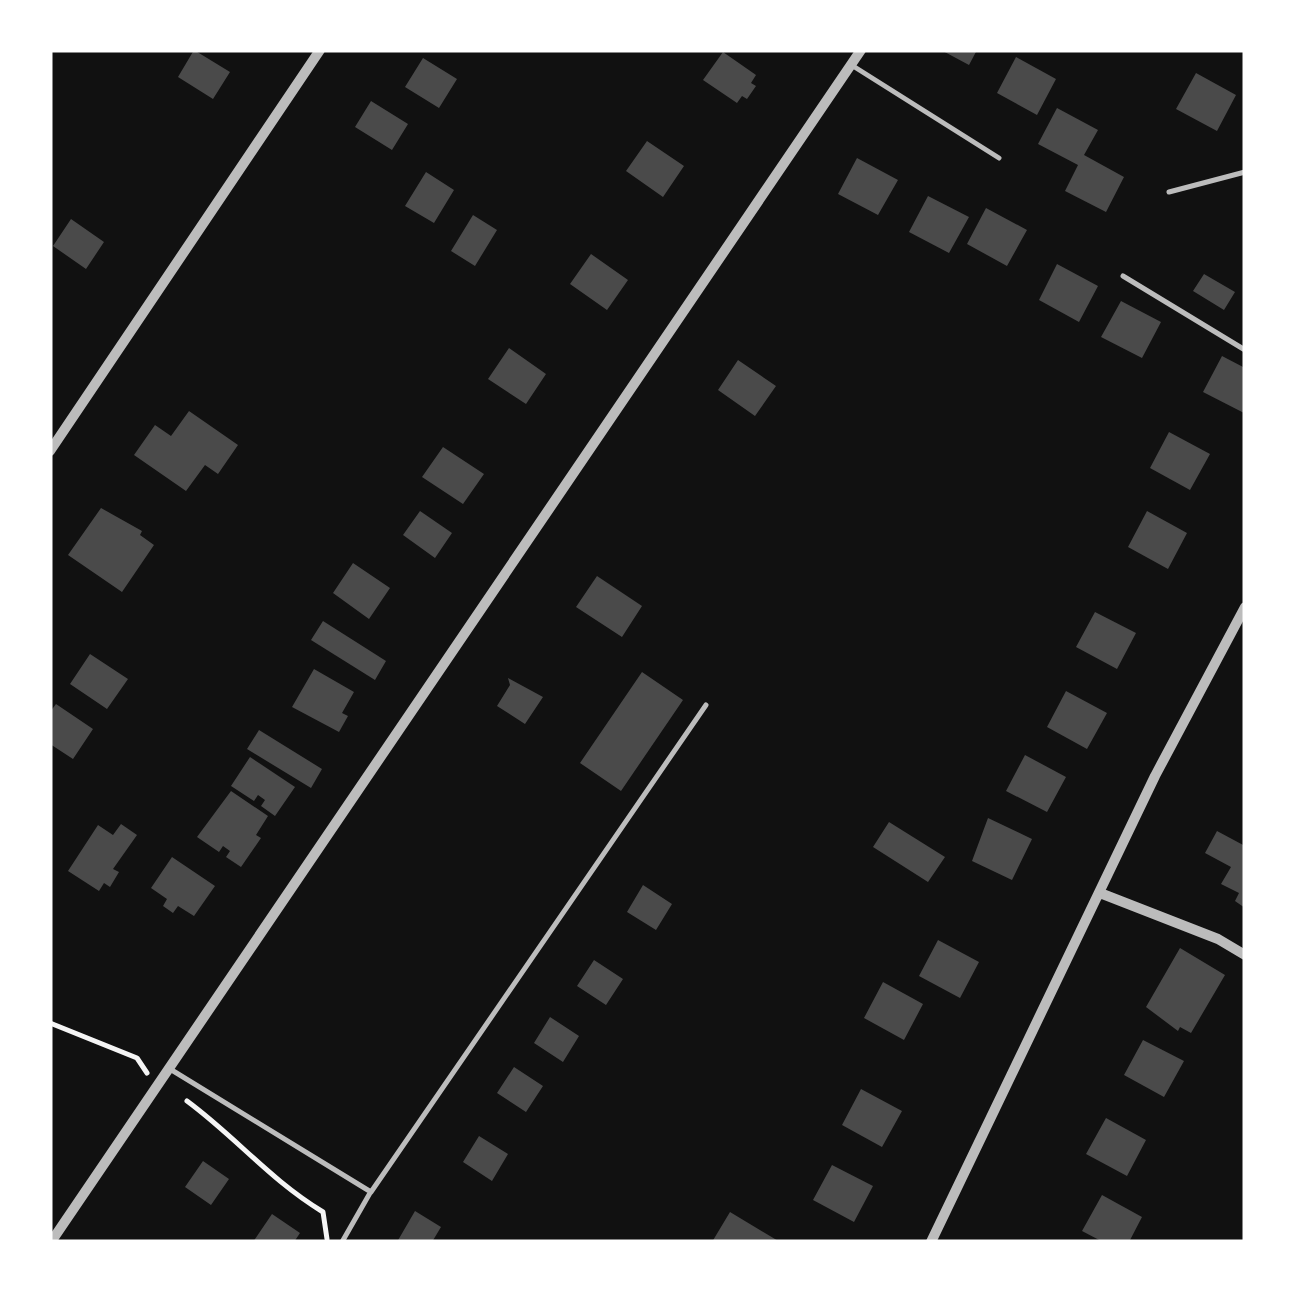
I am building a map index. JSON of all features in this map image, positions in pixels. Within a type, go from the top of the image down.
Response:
[{"type":"street","points":[[50,451],[320,50]]},
{"type":"street","points":[[51,1242],[861,50]]},
{"type":"street","points":[[931,1242],[1155,776],[1245,607]]},
{"type":"street","points":[[1100,893],[1218,939],[1245,955]]},
{"type":"lane","points":[[851,64],[999,158]]},
{"type":"lane","points":[[1169,192],[1245,172]]},
{"type":"lane","points":[[1123,276],[1245,350]]},
{"type":"lane","points":[[342,1242],[371,1192],[706,704]]},
{"type":"lane","points":[[167,1068],[371,1192]]},
{"type":"path","points":[[50,1023],[138,1058],[155,1086],[184,1099],[222,1126],[280,1186],[323,1212],[326,1242]]},
{"type":"building","points":[[194,50],[230,72],[213,99],[178,77]]},
{"type":"building","points":[[941,50],[977,50],[969,65]]},
{"type":"building","points":[[723,52],[756,75],[751,83],[756,86],[747,99],[742,96],[737,103],[703,80]]},
{"type":"building","points":[[1016,57],[1056,79],[1037,115],[997,93]]},
{"type":"building","points":[[423,58],[457,79],[439,108],[405,87]]},
{"type":"building","points":[[1196,73],[1236,95],[1217,131],[1176,109]]},
{"type":"building","points":[[371,101],[408,124],[392,150],[355,127]]},
{"type":"building","points":[[1057,108],[1098,130],[1084,155],[1124,177],[1106,212],[1065,191],[1078,165],[1038,144]]},
{"type":"building","points":[[647,141],[684,166],[663,197],[626,171]]},
{"type":"building","points":[[857,158],[898,180],[878,215],[838,194]]},
{"type":"building","points":[[426,172],[454,190],[434,223],[405,206]]},
{"type":"building","points":[[928,196],[969,217],[949,253],[909,232]]},
{"type":"building","points":[[986,208],[1027,230],[1007,266],[967,244]]},
{"type":"building","points":[[473,215],[497,230],[475,266],[451,251]]},
{"type":"building","points":[[71,219],[104,242],[86,269],[53,246]]},
{"type":"building","points":[[591,254],[628,280],[607,310],[570,284]]},
{"type":"building","points":[[1057,264],[1098,286],[1079,322],[1039,300]]},
{"type":"building","points":[[1204,274],[1235,292],[1224,310],[1193,291]]},
{"type":"building","points":[[1121,301],[1161,322],[1142,358],[1101,337]]},
{"type":"building","points":[[509,348],[546,374],[526,404],[488,379]]},
{"type":"building","points":[[1222,356],[1245,368],[1244,413],[1203,392]]},
{"type":"building","points":[[738,360],[776,386],[755,416],[718,390]]},
{"type":"building","points":[[189,411],[238,445],[218,474],[205,465],[186,491],[134,455],[155,425],[171,436]]},
{"type":"building","points":[[1169,432],[1210,454],[1190,490],[1150,468]]},
{"type":"building","points":[[443,447],[484,474],[463,504],[422,477]]},
{"type":"building","points":[[101,508],[142,531],[140,535],[154,545],[122,592],[68,555]]},
{"type":"building","points":[[420,511],[452,533],[435,558],[403,535]]},
{"type":"building","points":[[1147,511],[1187,533],[1168,569],[1128,547]]},
{"type":"building","points":[[353,563],[390,588],[369,619],[333,593]]},
{"type":"building","points":[[597,576],[642,606],[622,637],[576,607]]},
{"type":"building","points":[[1095,612],[1136,633],[1117,669],[1076,647]]},
{"type":"building","points":[[323,621],[386,661],[375,680],[311,640]]},
{"type":"building","points":[[90,654],[128,679],[107,709],[70,684]]},
{"type":"building","points":[[314,669],[354,692],[342,713],[348,716],[339,732],[292,707]]},
{"type":"building","points":[[642,672],[683,700],[621,791],[580,763]]},
{"type":"building","points":[[508,678],[543,697],[525,724],[497,706],[510,685]]},
{"type":"building","points":[[1066,691],[1107,713],[1087,749],[1047,727]]},
{"type":"building","points":[[56,704],[93,729],[73,759],[50,744],[50,712]]},
{"type":"building","points":[[259,730],[322,769],[311,788],[247,749]]},
{"type":"building","points":[[1025,755],[1066,777],[1047,812],[1006,791]]},
{"type":"building","points":[[250,757],[295,787],[275,816],[261,806],[265,800],[258,795],[254,801],[231,786]]},
{"type":"building","points":[[231,791],[268,816],[256,835],[261,838],[241,867],[226,857],[230,851],[223,846],[219,852],[197,837]]},
{"type":"building","points":[[988,818],[1032,839],[1012,880],[972,861]]},
{"type":"building","points":[[889,822],[945,857],[928,882],[873,847]]},
{"type":"building","points":[[121,824],[137,835],[113,869],[119,872],[110,887],[104,883],[99,891],[68,871],[98,825],[113,835]]},
{"type":"building","points":[[1217,831],[1245,846],[1245,908],[1235,901],[1239,893],[1221,884],[1231,867],[1205,853]]},
{"type":"building","points":[[172,857],[215,886],[194,916],[178,906],[173,913],[163,906],[167,899],[151,888]]},
{"type":"building","points":[[643,885],[672,904],[656,930],[627,912]]},
{"type":"building","points":[[938,940],[979,962],[960,998],[919,976]]},
{"type":"building","points":[[1180,948],[1225,975],[1191,1033],[1180,1027],[1178,1031],[1146,1007]]},
{"type":"building","points":[[594,960],[623,979],[606,1005],[577,986]]},
{"type":"building","points":[[883,982],[923,1004],[904,1040],[864,1018]]},
{"type":"building","points":[[550,1017],[579,1036],[563,1062],[534,1043]]},
{"type":"building","points":[[1143,1040],[1184,1061],[1164,1097],[1124,1075]]},
{"type":"building","points":[[514,1067],[543,1086],[526,1112],[497,1093]]},
{"type":"building","points":[[861,1089],[902,1111],[882,1147],[842,1125]]},
{"type":"building","points":[[1106,1118],[1146,1140],[1127,1176],[1086,1154]]},
{"type":"building","points":[[479,1136],[508,1154],[492,1181],[463,1162]]},
{"type":"building","points":[[203,1161],[229,1179],[211,1205],[185,1187]]},
{"type":"building","points":[[832,1165],[873,1186],[854,1222],[813,1200]]},
{"type":"building","points":[[1102,1195],[1142,1217],[1129,1242],[1103,1242],[1082,1231]]},
{"type":"building","points":[[415,1211],[441,1227],[432,1242],[397,1242]]},
{"type":"building","points":[[730,1212],[780,1242],[712,1242]]},
{"type":"building","points":[[272,1214],[300,1233],[294,1242],[253,1242]]}]
